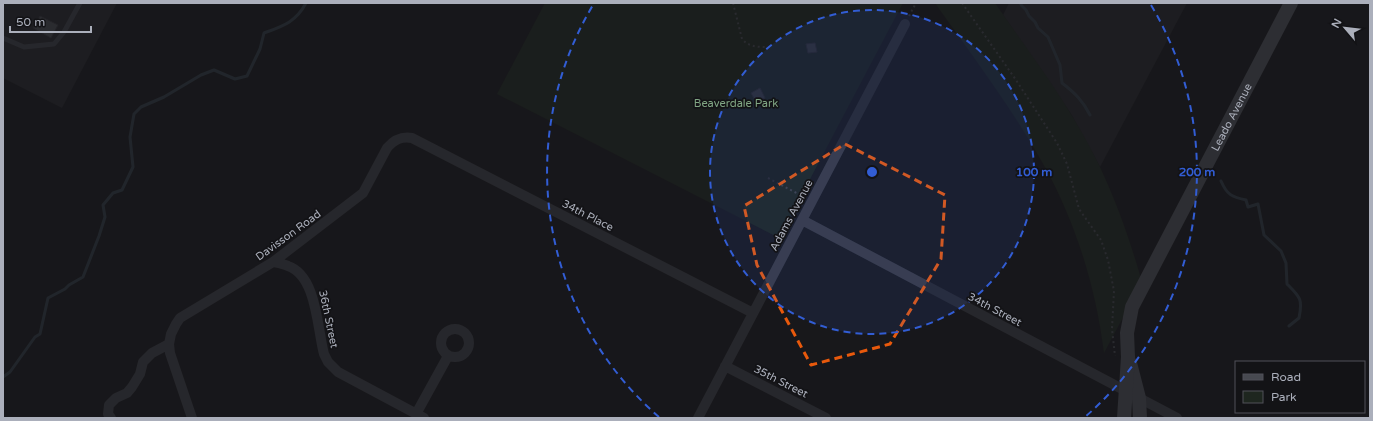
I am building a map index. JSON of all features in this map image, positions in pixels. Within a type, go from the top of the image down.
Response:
[{"type":"street","name":"Leado Avenue","points":[[1121,358],[1132,307],[1291,3]]},
{"type":"street","name":"Adams Avenue","points":[[698,418],[905,24]]},
{"type":"street","name":"Davisson Road","points":[[169,344],[171,334],[180,318],[273,262],[363,193],[387,148],[392,142],[406,137],[412,138]]},
{"type":"street","name":"34th Place","points":[[412,138],[753,313]]},
{"type":"street","name":"34th Street","points":[[802,220],[1177,418]]},
{"type":"street","name":"36th Street","points":[[273,262],[289,266],[300,273],[308,283],[312,294],[324,354],[328,362],[338,372],[420,416]]},
{"type":"street","points":[[111,418],[108,414],[109,404],[132,388],[140,374],[143,362],[152,353],[169,344],[170,354],[192,418]]},
{"type":"street","points":[[420,416],[448,356]]},
{"type":"street","points":[[1121,358],[1125,390],[1124,418]]},
{"type":"street","points":[[1121,358],[1133,373],[1140,398],[1140,418]]},
{"type":"street","name":"35th Street","points":[[725,366],[826,418]]},
{"type":"lane","points":[[3,38],[24,47],[54,44],[64,32],[80,3]]},
{"type":"path","points":[[733,3],[742,39],[745,43],[753,46],[764,47]]},
{"type":"path","points":[[905,24],[916,3]]},
{"type":"path","points":[[962,3],[1016,80],[1057,143],[1067,164],[1079,209],[1101,240],[1108,260],[1114,291],[1112,329],[1121,358]]},
{"type":"path","points":[[768,178],[812,201]]},
{"type":"highlighted area","points":[[845,144],[945,195],[941,259],[890,344],[811,365],[757,265],[744,206]]},
{"type":"shaded area","points":[[3,3],[117,3],[62,108],[3,78]]},
{"type":"shaded area","points":[[1009,3],[1187,3],[1100,167],[1071,114],[1003,15]]},
{"type":"green space","name":"Beaverdale Park","points":[[545,3],[903,3],[779,238],[497,94]]},
{"type":"green space","points":[[935,3],[995,3],[1065,105],[1095,157],[1118,210],[1131,245],[1142,282],[1104,353],[1096,305],[1084,258],[1057,191],[1034,147],[993,84]]},
{"type":"building","points":[[40,16],[58,25],[51,38],[33,28]]},
{"type":"building","points":[[815,43],[817,52],[808,53],[806,44]]},
{"type":"building","points":[[760,88],[765,98],[756,102],[751,93]]},
{"type":"waterway","points":[[3,377],[10,372],[35,337],[40,334],[48,298],[83,277],[105,217],[103,205],[113,193],[122,190],[133,167],[130,137],[134,114],[141,107],[164,97],[201,75],[214,70],[235,79],[247,76],[260,49],[264,33],[293,19],[298,15],[306,3]]},
{"type":"waterway","points":[[1020,3],[1038,28],[1048,37],[1060,65],[1062,83],[1071,90],[1090,115]]},
{"type":"waterway","points":[[1221,181],[1230,195],[1246,200],[1248,207],[1258,204],[1264,235],[1281,251],[1286,263],[1287,284],[1298,295],[1301,306],[1299,318],[1289,326]]}]
